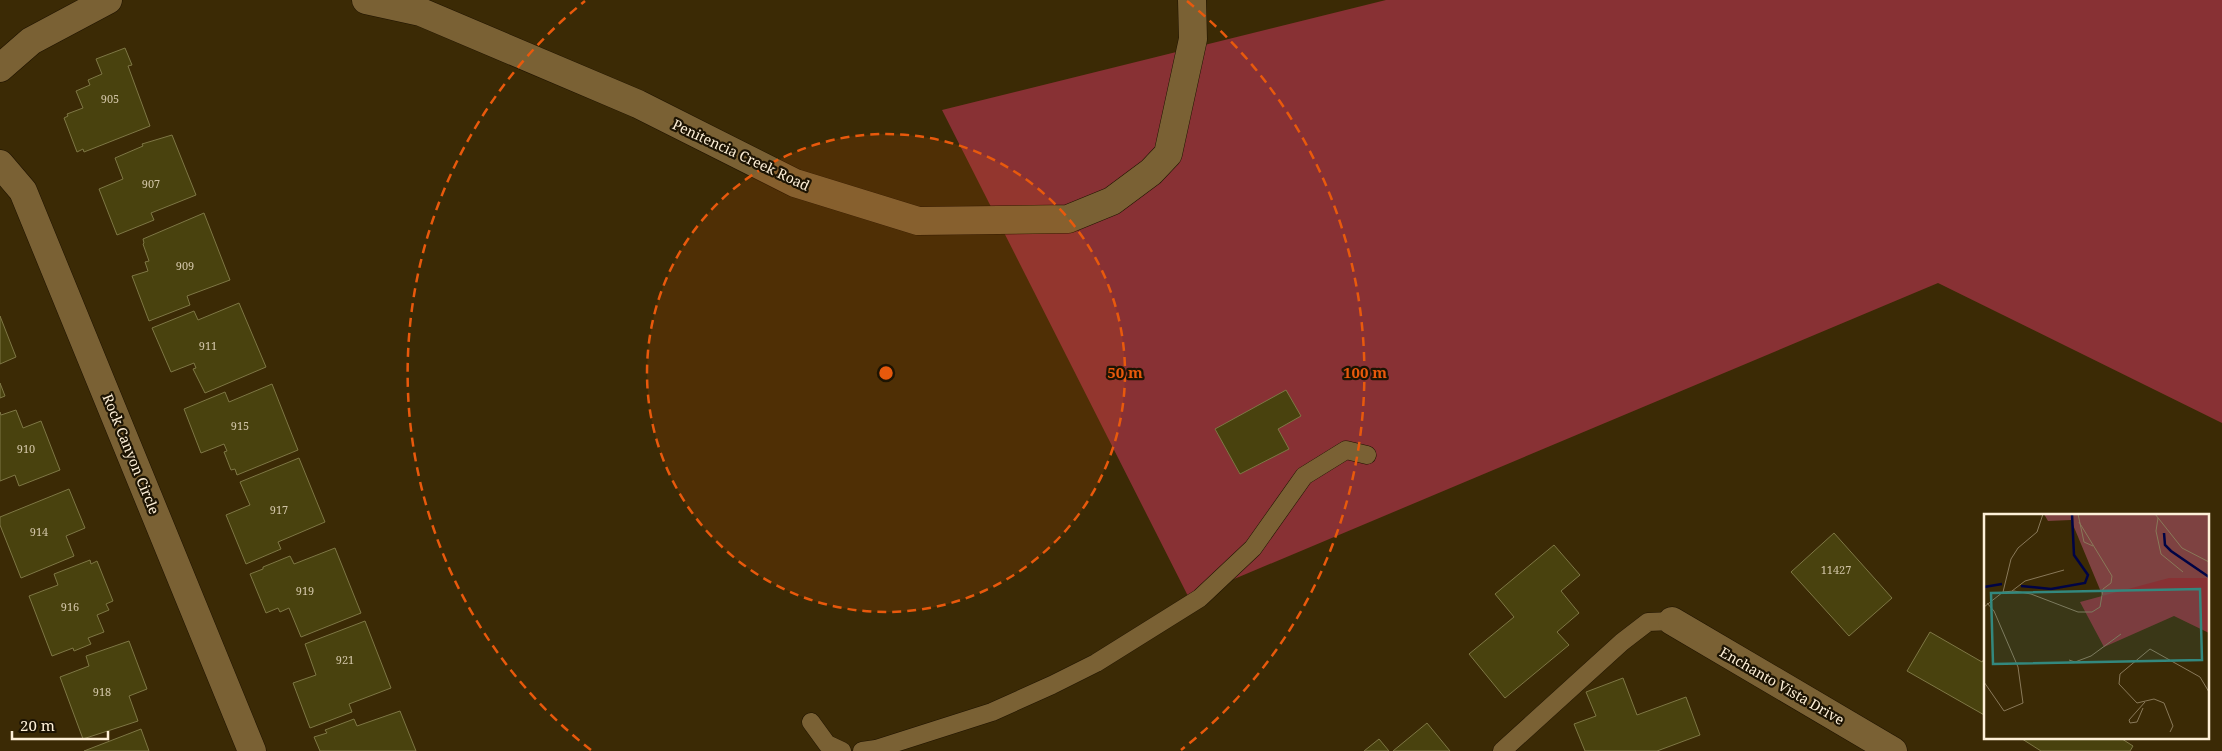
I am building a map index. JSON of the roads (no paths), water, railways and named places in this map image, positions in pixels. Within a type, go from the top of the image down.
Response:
[{"type":"street","points":[[0,68],[31,41],[108,0]]},
{"type":"street","name":"Penitencia Creek Road","points":[[366,0],[421,12],[620,97],[795,183],[918,221],[1068,219],[1112,202],[1151,172],[1168,154],[1193,39],[1192,0]]},
{"type":"street","name":"Rock Canyon Circle","points":[[0,164],[23,191],[252,751]]},
{"type":"street","name":"Enchanto Vista Drive","points":[[1672,621],[1893,751]]},
{"type":"lane","points":[[862,751],[876,749],[992,712],[1096,663],[1200,598],[1253,548],[1304,476],[1346,450],[1367,455]]},
{"type":"lane","points":[[1502,751],[1648,622],[1672,621]]},
{"type":"lane","points":[[811,722],[827,744],[842,751]]}]
